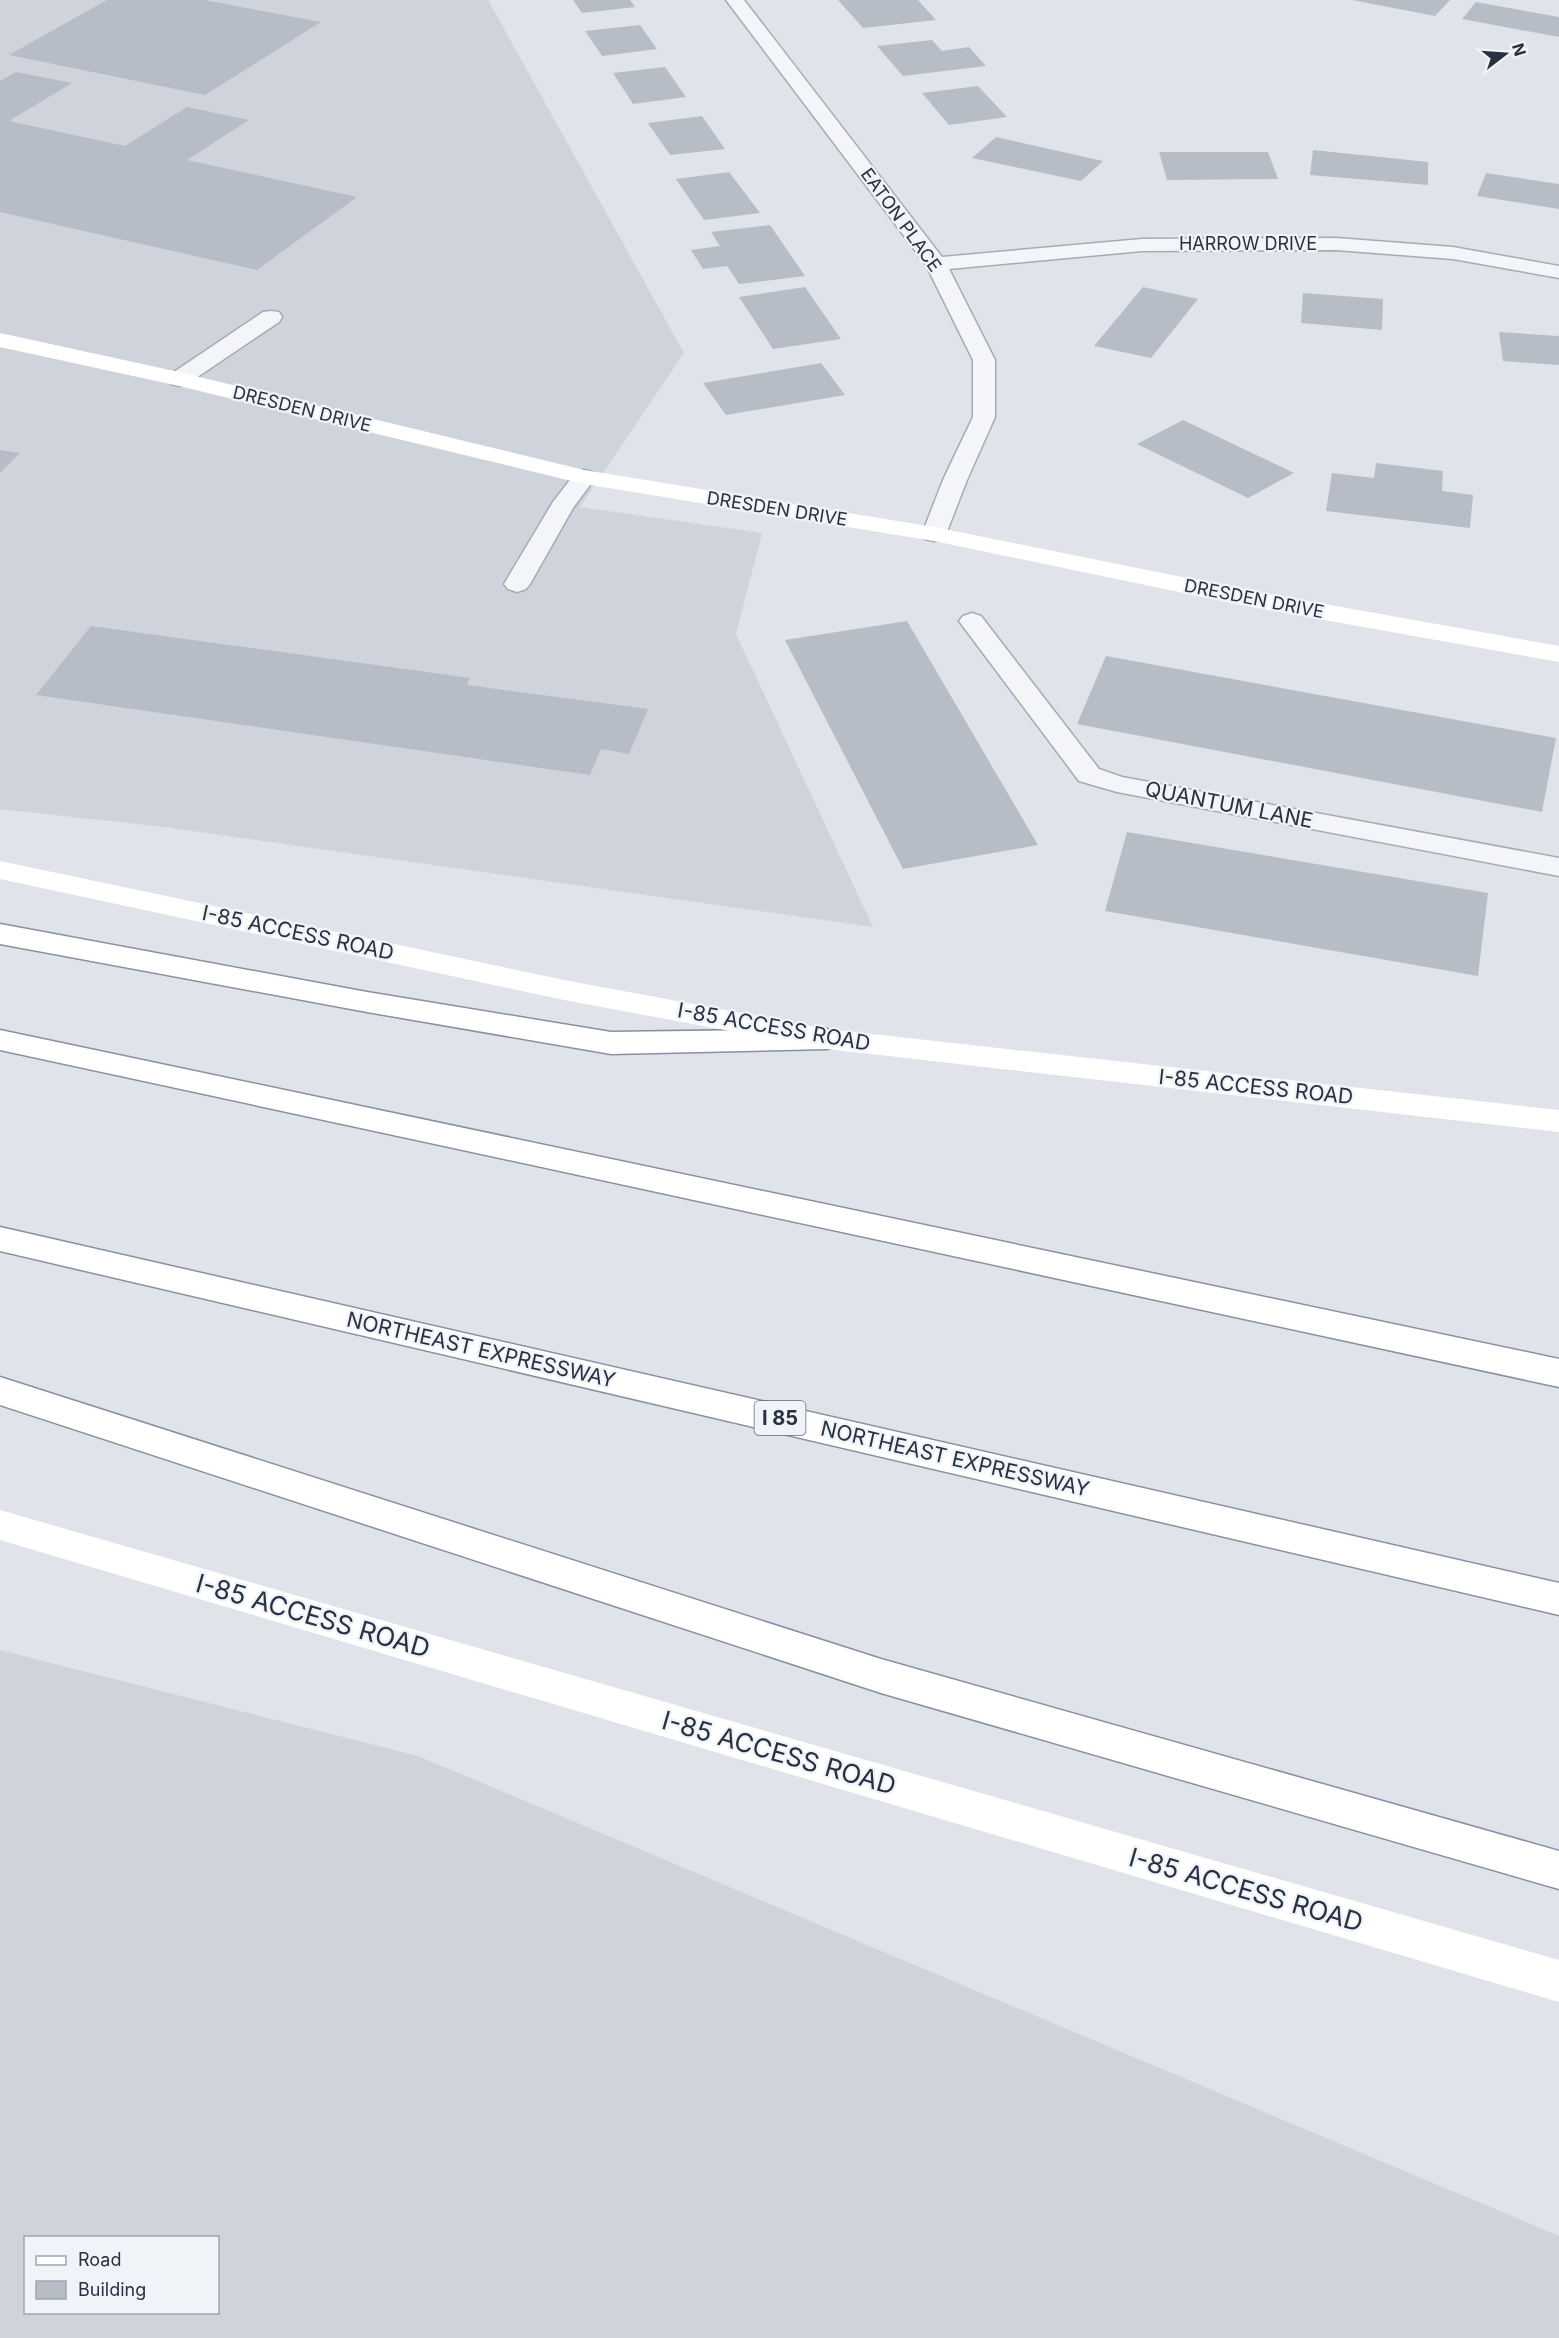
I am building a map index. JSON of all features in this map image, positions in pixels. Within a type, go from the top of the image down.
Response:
[{"type":"main road","name":"DRESDEN DRIVE","points":[[0,340],[179,380],[584,477],[934,534],[1246,598],[1559,654]]},
{"type":"main road","name":"I-85 ACCESS ROAD","points":[[0,870],[564,990],[827,1039],[1559,1121]]},
{"type":"main road","points":[[0,934],[368,1002],[610,1043],[827,1039]]},
{"type":"main road","points":[[0,1040],[1559,1373]]},
{"type":"main road","name":"NORTHEAST EXPRESSWAY","points":[[0,1239],[1559,1599]]},
{"type":"main road","points":[[0,1390],[881,1676],[1559,1870]]},
{"type":"main road","name":"I-85 ACCESS ROAD","points":[[0,1524],[1559,1981]]},
{"type":"street","name":"EATON PLACE","points":[[735,0],[936,264],[984,360],[984,417],[955,480],[934,534]]},
{"type":"street","name":"HARROW DRIVE","points":[[936,264],[1142,245],[1336,244],[1453,253],[1559,272]]},
{"type":"street","points":[[179,380],[271,317]]},
{"type":"street","points":[[517,584],[562,507],[584,477]]},
{"type":"street","name":"QUANTUM LANE","points":[[972,621],[1089,775],[1117,784],[1559,867]]},
{"type":"shaded area","points":[[0,0],[488,0],[684,353],[580,507],[762,533],[736,634],[873,927],[164,827],[0,809]]},
{"type":"shaded area","points":[[0,1650],[418,1756],[1559,2236],[1559,2338],[0,2338]]},
{"type":"building","points":[[107,0],[204,0],[321,22],[205,95],[9,55]]},
{"type":"building","points":[[573,0],[630,0],[635,7],[582,13]]},
{"type":"building","points":[[838,0],[918,0],[936,20],[863,28]]},
{"type":"building","points":[[1352,0],[1450,0],[1435,16]]},
{"type":"building","points":[[1476,2],[1559,17],[1559,37],[1462,19]]},
{"type":"building","points":[[640,25],[657,49],[602,56],[585,31]]},
{"type":"building","points":[[932,40],[942,51],[969,47],[986,66],[903,76],[877,46]]},
{"type":"building","points":[[665,67],[686,97],[633,104],[613,73]]},
{"type":"building","points":[[16,72],[72,83],[9,121],[125,146],[187,107],[249,120],[187,160],[357,197],[257,270],[0,212],[0,81]]},
{"type":"building","points":[[978,86],[1007,117],[949,125],[922,93]]},
{"type":"building","points":[[702,116],[725,149],[670,155],[648,123]]},
{"type":"building","points":[[996,137],[1103,161],[1081,181],[972,158]]},
{"type":"building","points":[[1313,150],[1428,162],[1428,185],[1310,175]]},
{"type":"building","points":[[1159,152],[1268,152],[1278,179],[1167,180]]},
{"type":"building","points":[[729,172],[760,213],[704,220],[676,179]]},
{"type":"building","points":[[1486,173],[1559,184],[1559,209],[1477,196]]},
{"type":"building","points":[[770,225],[805,276],[739,284],[727,266],[703,269],[691,250],[720,246],[711,232]]},
{"type":"building","points":[[805,287],[841,339],[773,349],[739,297]]},
{"type":"building","points":[[1143,287],[1198,299],[1151,358],[1094,346]]},
{"type":"building","points":[[1303,293],[1383,299],[1382,330],[1301,323]]},
{"type":"building","points":[[1499,332],[1559,336],[1559,365],[1503,361]]},
{"type":"building","points":[[821,363],[845,395],[726,415],[703,383]]},
{"type":"building","points":[[1183,420],[1294,473],[1248,498],[1137,444]]},
{"type":"building","points":[[0,450],[20,453],[0,473]]},
{"type":"building","points":[[1376,463],[1443,471],[1442,491],[1473,495],[1470,528],[1326,511],[1332,473],[1374,478]]},
{"type":"building","points":[[907,621],[1038,845],[903,869],[785,640]]},
{"type":"building","points":[[91,626],[470,678],[467,685],[648,709],[629,754],[601,749],[590,775],[36,695]]},
{"type":"building","points":[[1106,656],[1556,738],[1542,812],[1077,724]]},
{"type":"building","points":[[1127,832],[1488,893],[1478,976],[1105,911]]}]
